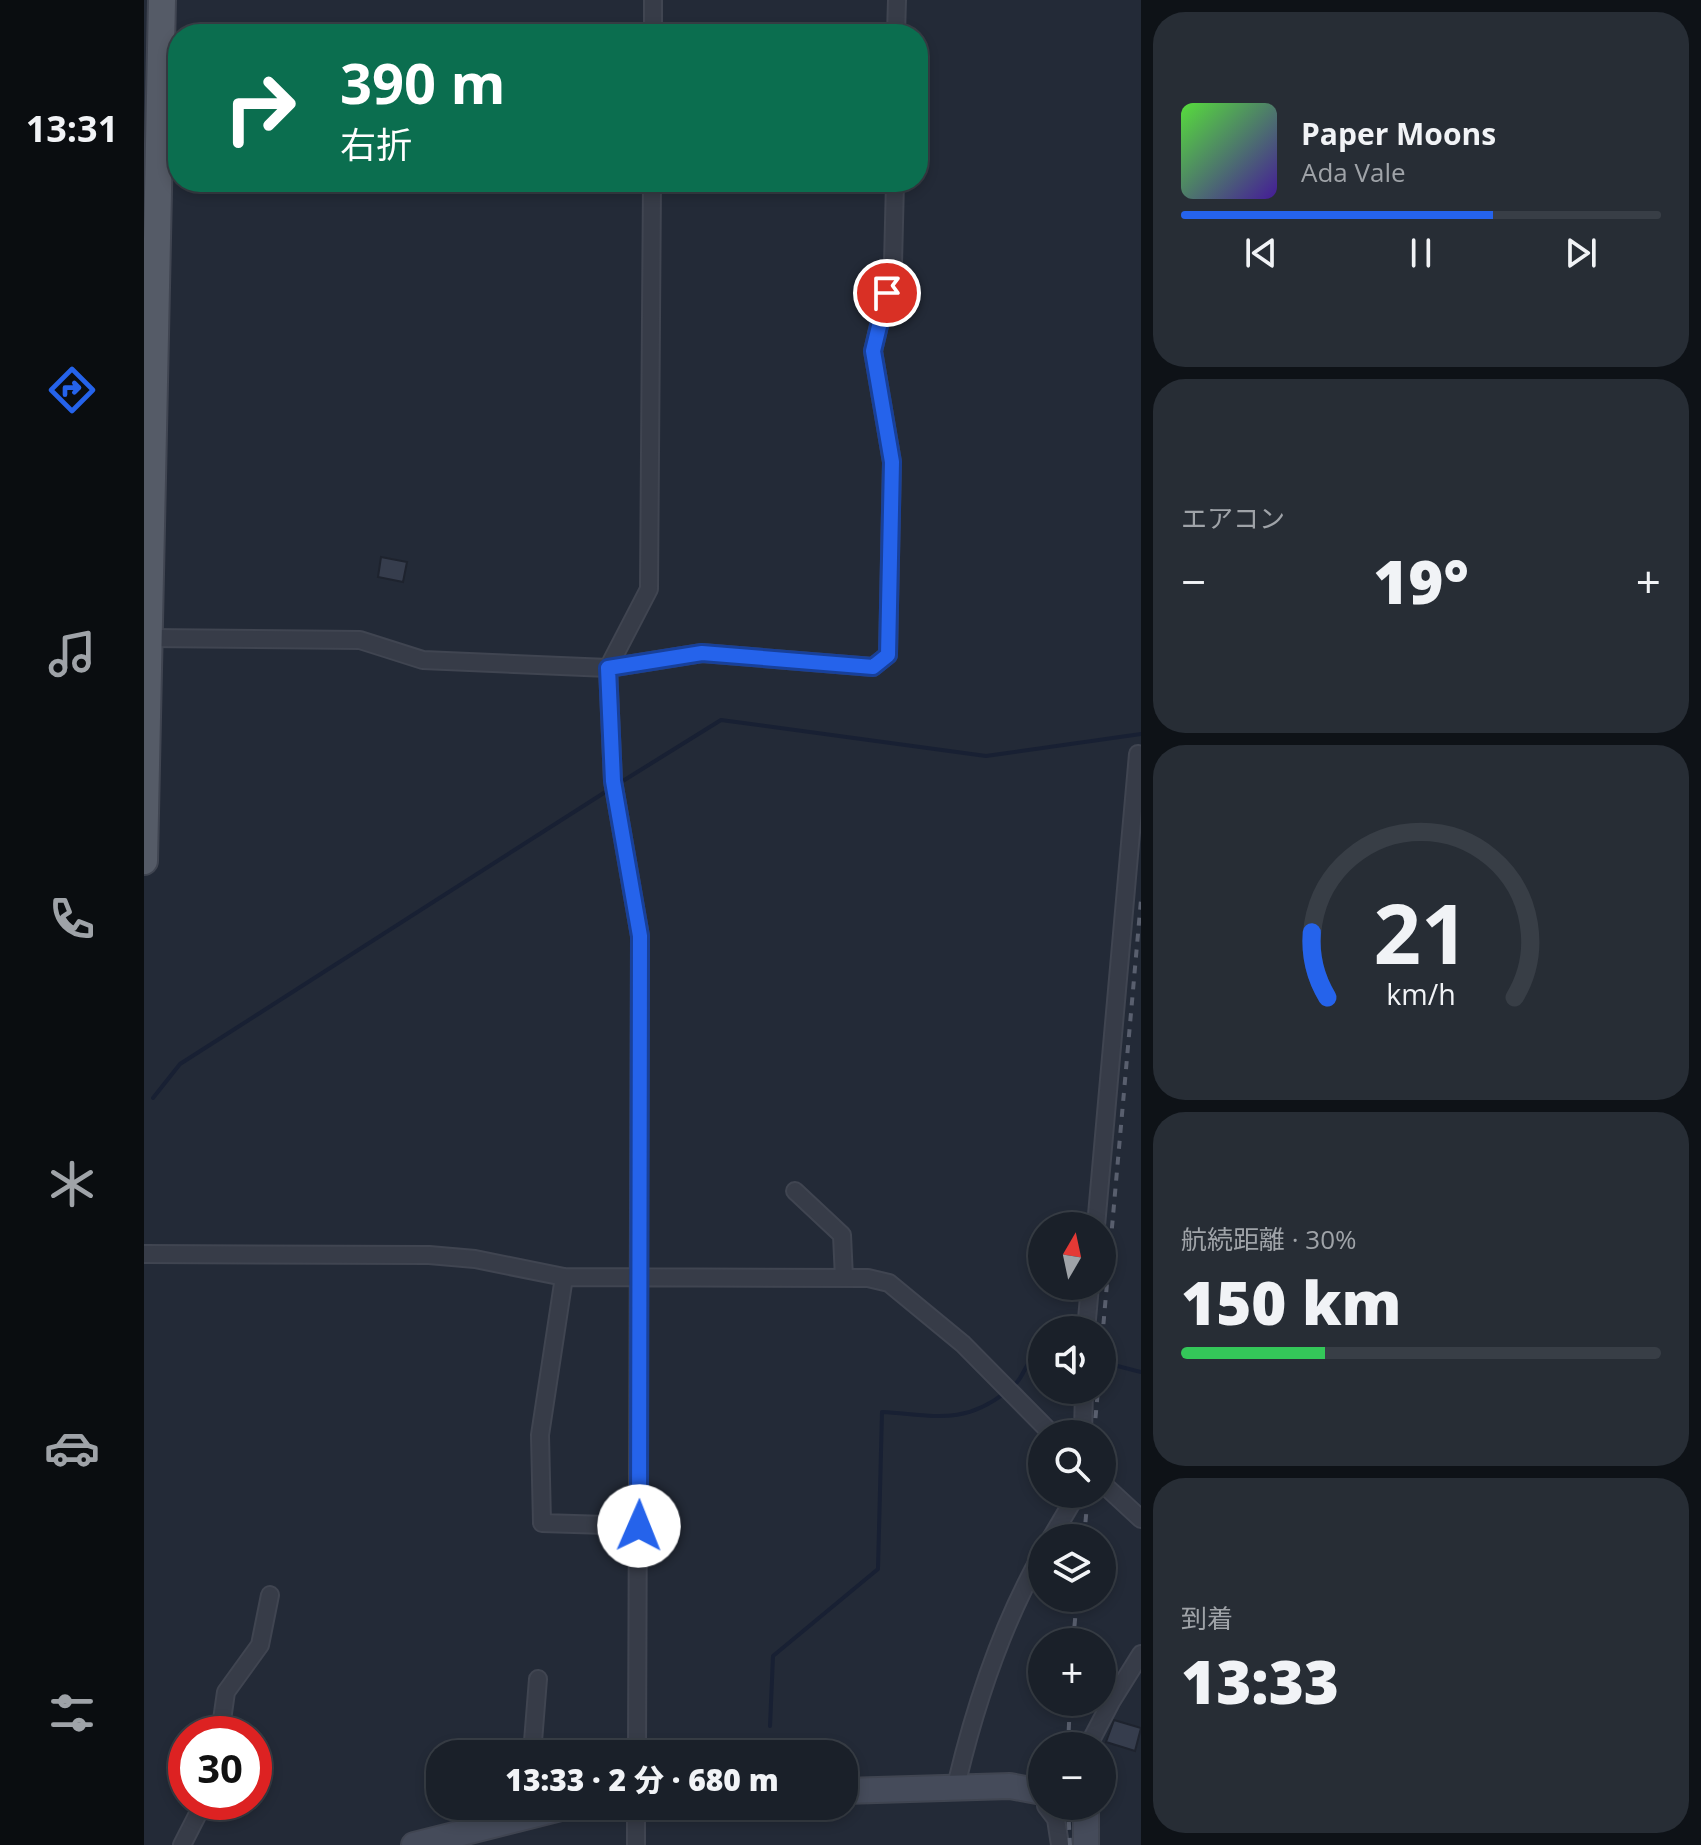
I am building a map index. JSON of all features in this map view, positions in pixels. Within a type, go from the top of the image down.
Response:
[{"type":"main road","points":[[144,861],[150,638],[151,203],[162,0]]},
{"type":"main road","points":[[858,1790],[1010,1786],[1028,1792]]},
{"type":"main road","points":[[414,1845],[498,1820]]},
{"type":"main road","points":[[1086,1820],[1086,1845]]},
{"type":"street","points":[[653,0],[653,24]]},
{"type":"street","points":[[896,24],[897,0]]},
{"type":"street","points":[[637,1740],[640,936],[613,781],[608,668],[649,589],[652,192]]},
{"type":"street","points":[[150,638],[360,640],[423,660],[608,668],[702,653],[873,667],[888,655],[892,462],[873,351],[893,264],[895,192]]},
{"type":"street","points":[[1097,1212],[1138,754]]},
{"type":"street","points":[[795,1191],[842,1235],[844,1278]]},
{"type":"street","points":[[144,1254],[429,1255],[475,1259],[564,1277],[868,1278],[889,1283],[963,1344],[1038,1420]]},
{"type":"street","points":[[564,1277],[540,1435],[542,1523],[639,1526]]},
{"type":"street","points":[[1116,1496],[1141,1519]]},
{"type":"street","points":[[956,1786],[997,1648],[1028,1579]]},
{"type":"street","points":[[223,1716],[226,1692],[260,1645],[270,1595]]},
{"type":"street","points":[[1095,1732],[1141,1654]]},
{"type":"street","points":[[533,1740],[538,1679]]},
{"type":"street","points":[[182,1845],[195,1820]]},
{"type":"street","points":[[636,1820],[636,1845]]},
{"type":"street","points":[[1056,1820],[1060,1845]]},
{"type":"building","points":[[381,557],[407,562],[403,582],[378,577]]},
{"type":"building","points":[[1114,1720],[1141,1728],[1135,1751],[1116,1745],[1116,1732],[1110,1732]]},
{"type":"waterway","points":[[618,784],[721,720],[986,756],[1141,734]]},
{"type":"waterway","points":[[153,1098],[180,1064],[610,789]]},
{"type":"waterway","points":[[1013,1386],[1028,1364]]},
{"type":"waterway","points":[[1116,1366],[1141,1372]]},
{"type":"waterway","points":[[770,1726],[773,1656],[878,1569],[882,1412],[932,1416],[961,1414],[976,1410],[1006,1392]]},
{"type":"railway","points":[[1104,1316],[1141,900]]},
{"type":"railway","points":[[1095,1420],[1097,1404]]},
{"type":"railway","points":[[1085,1524],[1087,1508]]},
{"type":"railway","points":[[1074,1628],[1076,1612]]},
{"type":"railway","points":[[1069,1716],[1069,1732]]},
{"type":"railway","points":[[1069,1820],[1070,1845]]},
{"type":"route","points":[[639,1526],[640,936],[613,781],[608,668],[702,653],[873,667],[888,655],[892,462],[873,351],[887,293]]}]
